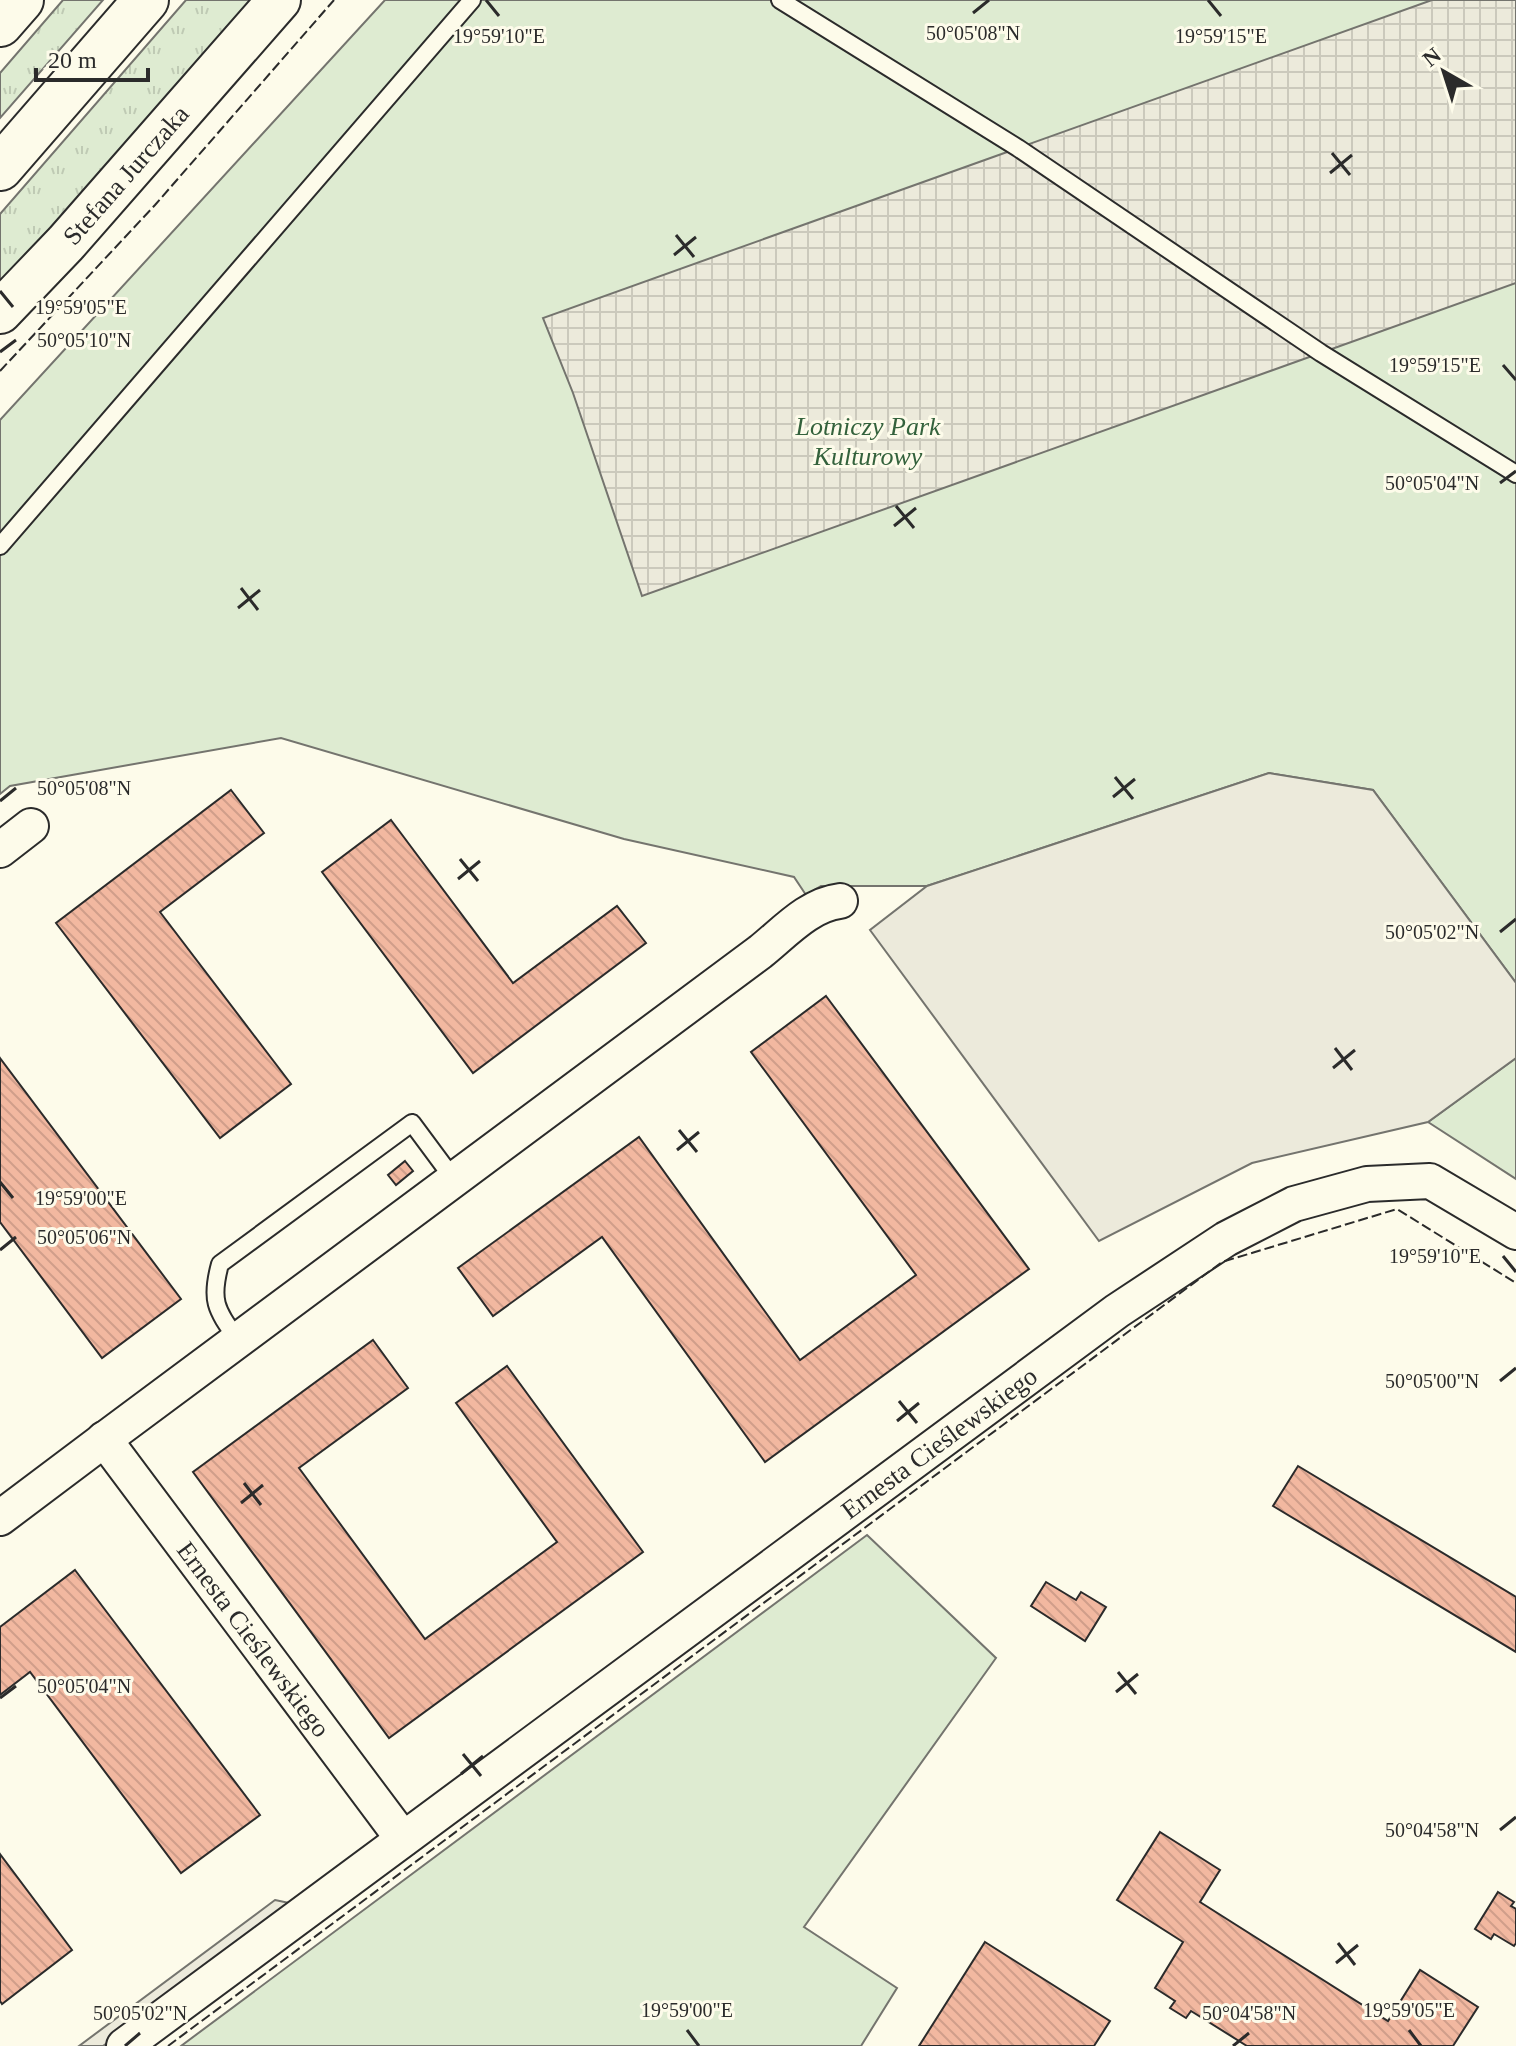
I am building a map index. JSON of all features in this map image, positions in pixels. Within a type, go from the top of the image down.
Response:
[{"type":"main road","points":[[0,24],[21,0]]},
{"type":"main road","points":[[0,168],[146,0]]},
{"type":"street","name":"Stefana Jurczaka","points":[[0,312],[76,232],[279,0]]},
{"type":"street","points":[[0,850],[31,826]]},
{"type":"street","points":[[0,1518],[237,1339],[455,1181],[806,914],[825,903],[840,901]]},
{"type":"street","name":"Ernesta Cieślewskiego","points":[[124,2046],[1117,1311],[1226,1239],[1294,1204],[1367,1184],[1430,1181],[1516,1232]]},
{"type":"street","name":"Ernesta Cieślewskiego","points":[[104,1439],[403,1839]]},
{"type":"lane","points":[[0,546],[472,0]]},
{"type":"lane","points":[[780,0],[1018,148],[1321,353],[1516,474]]},
{"type":"lane","points":[[237,1339],[215,1308],[214,1287],[220,1264],[412,1123],[455,1181]]},
{"type":"green space","points":[[63,0],[103,0],[0,118],[0,73]]},
{"type":"green space","points":[[186,0],[259,0],[0,290],[0,214]]},
{"type":"green space","name":"Lotniczy Park Kulturowy","points":[[385,0],[1516,0],[1516,983],[1373,790],[1269,773],[927,886],[821,886],[806,895],[794,877],[624,839],[281,738],[10,786],[0,794],[0,420]]},
{"type":"green space","points":[[1516,1058],[1516,1179],[1428,1122]]},
{"type":"green space","points":[[867,1535],[996,1658],[804,1927],[897,1988],[861,2046],[181,2046]]},
{"type":"shaded area","points":[[1432,0],[1516,0],[1516,283],[642,596],[573,393],[543,318]]},
{"type":"shaded area","points":[[1269,773],[1373,790],[1516,983],[1516,1058],[1428,1122],[1252,1163],[1099,1241],[870,930],[927,886]]},
{"type":"shaded area","points":[[275,1900],[294,1904],[103,2046],[79,2046]]},
{"type":"building","points":[[231,790],[264,833],[160,912],[291,1084],[220,1138],[56,923]]},
{"type":"building","points":[[391,820],[513,983],[617,906],[646,943],[473,1073],[322,872]]},
{"type":"building","points":[[826,996],[1029,1269],[765,1462],[602,1237],[493,1316],[458,1268],[639,1137],[800,1360],[916,1275],[751,1052]]},
{"type":"building","points":[[0,1058],[181,1299],[102,1358],[0,1222]]},
{"type":"building","points":[[405,1161],[413,1171],[396,1185],[388,1175]]},
{"type":"building","points":[[373,1340],[408,1388],[299,1468],[425,1639],[557,1542],[456,1403],[507,1366],[643,1552],[389,1738],[193,1472]]},
{"type":"building","points":[[1298,1466],[1516,1597],[1516,1652],[1273,1506]]},
{"type":"building","points":[[75,1570],[260,1815],[181,1873],[30,1672],[0,1695],[0,1627]]},
{"type":"building","points":[[1046,1582],[1076,1600],[1081,1592],[1106,1607],[1085,1641],[1031,1606]]},
{"type":"building","points":[[1160,1832],[1220,1870],[1200,1902],[1388,2021],[1420,1970],[1478,2007],[1453,2046],[1247,2046],[1191,2011],[1186,2018],[1170,2008],[1175,2001],[1155,1988],[1183,1942],[1117,1900]]},
{"type":"building","points":[[0,1854],[72,1950],[2,2004],[0,2001]]},
{"type":"building","points":[[1498,1892],[1514,1902],[1511,1906],[1516,1909],[1514,1946],[1494,1934],[1491,1939],[1475,1929]]},
{"type":"building","points":[[985,1942],[1110,2021],[1094,2046],[919,2046]]},
{"type":"fence","points":[[0,371],[155,205],[334,0]]},
{"type":"fence","points":[[168,2046],[1222,1262],[1397,1209],[1516,1283]]}]
